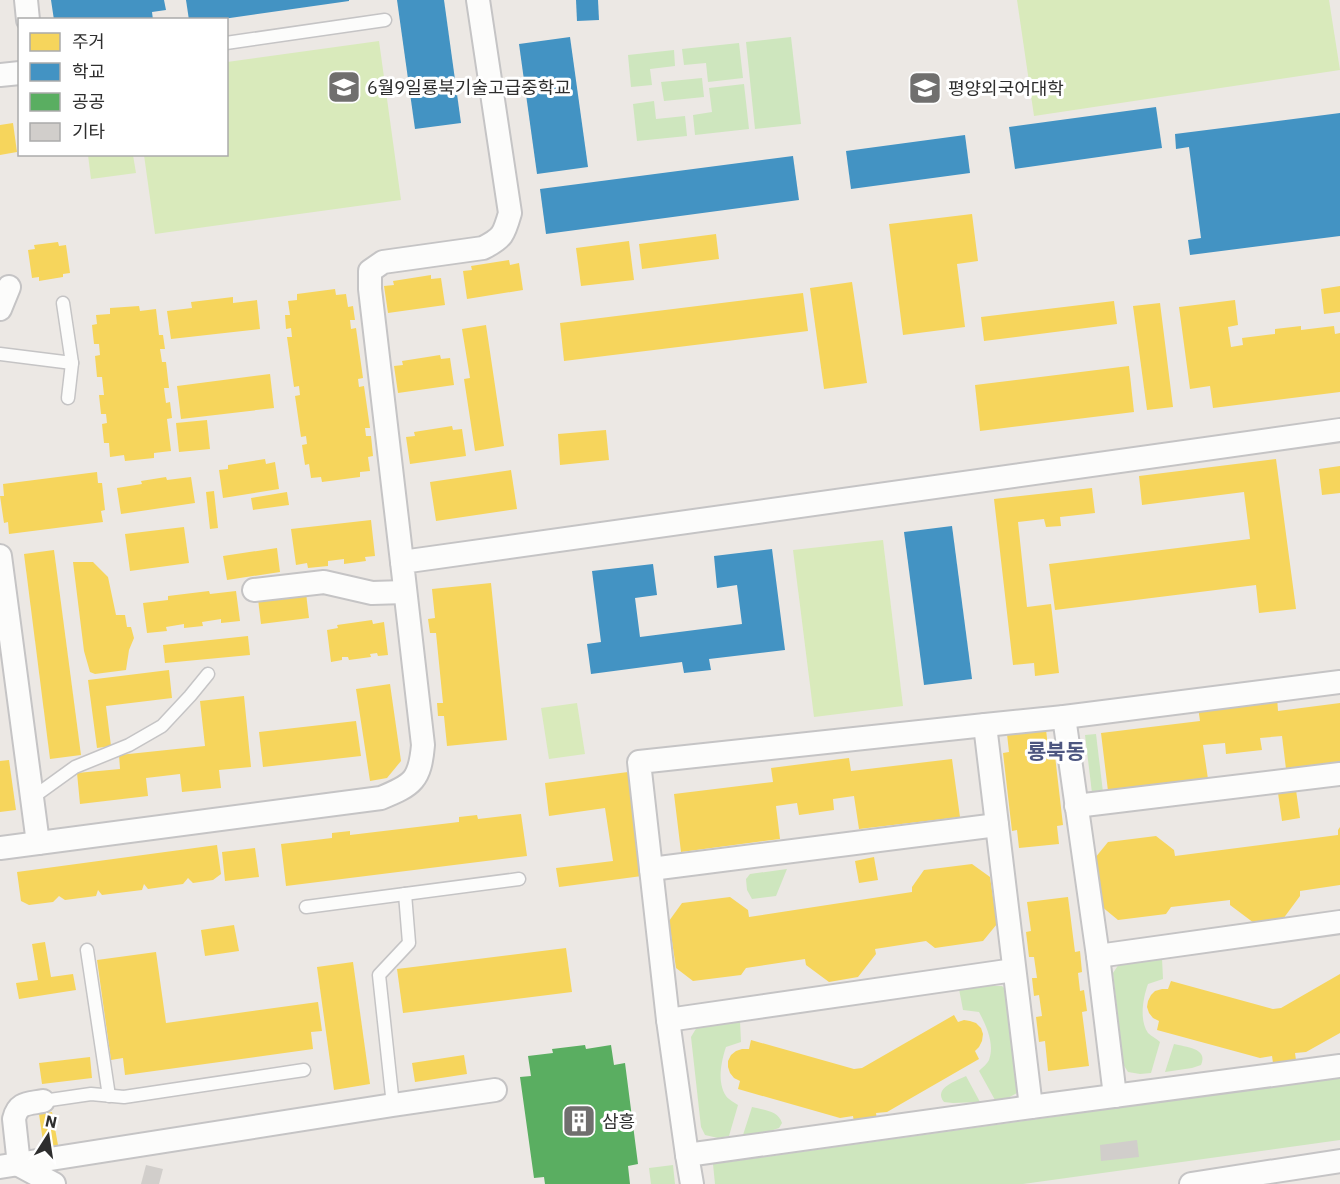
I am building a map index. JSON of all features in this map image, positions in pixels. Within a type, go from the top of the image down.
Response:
[{"type":"street","points":[[26,0],[27,18]]},
{"type":"street","points":[[0,848],[381,798],[402,789],[414,779],[422,764],[423,745],[370,289],[370,271],[383,262],[483,248],[498,240],[506,228],[510,213],[478,0]]},
{"type":"street","points":[[0,75],[18,73]]},
{"type":"street","points":[[0,309],[9,287]]},
{"type":"street","points":[[402,562],[1340,430]]},
{"type":"street","points":[[0,556],[38,843]]},
{"type":"street","points":[[254,590],[324,582],[372,593],[405,592]]},
{"type":"street","points":[[692,1184],[669,1020],[639,762],[1064,717],[1340,682]]},
{"type":"street","points":[[1064,717],[1098,956],[1115,1096]]},
{"type":"street","points":[[986,725],[1031,1107]]},
{"type":"street","points":[[1076,806],[1340,774]]},
{"type":"street","points":[[651,869],[997,825]]},
{"type":"street","points":[[1098,956],[1340,922]]},
{"type":"street","points":[[669,1020],[1014,970]]},
{"type":"street","points":[[687,1155],[1340,1066]]},
{"type":"street","points":[[9,1166],[495,1090]]},
{"type":"street","points":[[9,1166],[16,1111],[22,1105],[43,1101]]},
{"type":"street","points":[[1191,1184],[1340,1161]]},
{"type":"street","points":[[9,1166],[54,1184]]},
{"type":"lane","points":[[228,43],[385,20]]},
{"type":"lane","points":[[63,303],[72,363],[68,398]]},
{"type":"lane","points":[[0,354],[72,363]]},
{"type":"lane","points":[[32,798],[75,766],[129,745],[162,726],[208,674]]},
{"type":"lane","points":[[306,907],[519,879]]},
{"type":"lane","points":[[393,1105],[379,975],[409,943],[405,894]]},
{"type":"lane","points":[[87,950],[110,1096]]},
{"type":"lane","points":[[43,1101],[91,1094],[124,1097],[304,1070]]},
{"type":"green space","points":[[1017,0],[1329,0],[1340,70],[1034,116]]},
{"type":"green space","points":[[791,37],[801,124],[755,129],[746,42]]},
{"type":"green space","points":[[379,41],[401,200],[155,234],[144,156],[228,156],[228,62]]},
{"type":"green space","points":[[739,43],[743,78],[708,82],[706,63],[684,65],[682,49]]},
{"type":"green space","points":[[674,50],[675,66],[650,69],[652,85],[631,87],[628,55]]},
{"type":"green space","points":[[702,78],[704,97],[664,101],[661,82]]},
{"type":"green space","points":[[744,84],[749,129],[695,135],[693,115],[712,112],[709,88]]},
{"type":"green space","points":[[654,101],[656,119],[685,116],[687,136],[637,141],[633,104]]},
{"type":"green space","points":[[88,156],[133,156],[136,173],[91,179]]},
{"type":"green space","points":[[883,540],[903,706],[814,717],[793,550]]},
{"type":"green space","points":[[577,703],[585,754],[549,759],[541,708]]},
{"type":"green space","points":[[1096,734],[1103,792],[1092,793],[1085,735]]},
{"type":"green space","points":[[787,869],[776,896],[752,899],[747,890],[746,879],[750,874]]},
{"type":"green space","points":[[1162,958],[1163,979],[1148,984],[1143,1009],[1145,1028],[1160,1042],[1151,1073],[1128,1072],[1123,1064],[1113,973],[1119,964]]},
{"type":"green space","points":[[1002,986],[1010,994],[1020,1085],[1017,1093],[1006,1099],[995,1100],[979,1071],[989,1060],[991,1054],[989,1035],[979,1012],[963,1010],[959,989]]},
{"type":"green space","points":[[740,1021],[741,1042],[726,1047],[721,1072],[726,1096],[738,1105],[729,1136],[718,1138],[705,1135],[701,1127],[691,1037],[697,1027]]},
{"type":"green space","points":[[1174,1044],[1199,1052],[1203,1059],[1201,1065],[1165,1072]]},
{"type":"green space","points":[[966,1076],[980,1102],[944,1102],[941,1097],[943,1089]]},
{"type":"green space","points":[[1340,1077],[1340,1140],[1023,1184],[715,1184],[713,1164]]},
{"type":"green space","points":[[752,1107],[777,1115],[782,1123],[779,1128],[743,1135]]},
{"type":"green space","points":[[673,1165],[675,1184],[651,1184],[649,1168]]},
{"type":"building: 주거","points":[[13,123],[17,152],[0,155],[0,125]]},
{"type":"building: 주거","points":[[972,214],[978,261],[957,264],[965,327],[903,335],[889,224]]},
{"type":"building: 주거","points":[[716,234],[719,259],[642,269],[639,244]]},
{"type":"building: 주거","points":[[629,241],[634,280],[581,286],[576,248]]},
{"type":"building: 주거","points":[[58,242],[59,246],[66,245],[70,273],[63,274],[63,277],[39,281],[39,277],[32,278],[28,250],[35,249],[34,245]]},
{"type":"building: 주거","points":[[509,260],[510,265],[519,263],[523,290],[467,299],[463,271],[472,270],[471,266]]},
{"type":"building: 주거","points":[[431,275],[431,279],[441,278],[445,305],[388,313],[384,286],[394,285],[393,281]]},
{"type":"building: 주거","points":[[852,282],[867,383],[824,389],[810,288]]},
{"type":"building: 주거","points":[[1340,286],[1340,312],[1324,314],[1321,289]]},
{"type":"building: 주거","points":[[335,289],[336,295],[346,294],[348,307],[353,306],[355,320],[350,320],[351,329],[356,328],[363,378],[358,379],[359,387],[364,386],[370,428],[365,428],[366,436],[371,436],[373,456],[368,457],[370,471],[360,472],[360,477],[322,482],[321,477],[311,478],[309,464],[305,465],[302,445],[307,444],[306,436],[301,437],[295,396],[300,395],[299,386],[294,387],[287,337],[292,337],[291,328],[286,329],[285,315],[290,315],[288,301],[297,300],[297,294]]},
{"type":"building: 주거","points":[[803,293],[808,331],[564,361],[560,323]]},
{"type":"building: 주거","points":[[233,297],[233,303],[257,300],[260,329],[171,339],[167,311],[192,308],[191,302]]},
{"type":"building: 주거","points":[[1235,300],[1238,325],[1228,327],[1231,347],[1243,345],[1242,338],[1275,334],[1275,329],[1301,326],[1301,330],[1334,326],[1335,334],[1340,333],[1340,392],[1213,408],[1210,386],[1190,389],[1179,307]]},
{"type":"building: 주거","points":[[1114,301],[1117,324],[984,341],[981,317]]},
{"type":"building: 주거","points":[[1160,303],[1173,407],[1147,410],[1133,306]]},
{"type":"building: 주거","points":[[139,306],[140,311],[156,309],[159,335],[163,335],[165,349],[160,349],[162,362],[166,362],[169,388],[164,388],[166,403],[170,402],[172,418],[167,419],[171,451],[154,453],[154,458],[125,461],[124,455],[110,457],[109,443],[104,443],[102,424],[107,423],[106,414],[101,414],[99,395],[104,395],[102,377],[97,377],[95,356],[100,355],[99,344],[94,344],[92,325],[97,324],[96,315],[110,314],[110,308]]},
{"type":"building: 주거","points":[[486,325],[504,446],[475,451],[464,379],[470,378],[462,329]]},
{"type":"building: 주거","points":[[440,355],[441,359],[450,358],[454,385],[398,393],[394,366],[403,365],[402,361]]},
{"type":"building: 주거","points":[[1129,366],[1134,412],[980,431],[975,385]]},
{"type":"building: 주거","points":[[270,374],[274,408],[181,419],[177,386]]},
{"type":"building: 주거","points":[[207,420],[210,449],[179,452],[176,423]]},
{"type":"building: 주거","points":[[452,426],[453,430],[462,429],[466,456],[410,464],[406,437],[415,436],[414,432]]},
{"type":"building: 주거","points":[[606,430],[609,460],[560,465],[558,434]]},
{"type":"building: 주거","points":[[265,459],[266,464],[275,462],[279,489],[223,498],[219,470],[228,469],[228,465]]},
{"type":"building: 주거","points":[[1276,459],[1296,609],[1259,613],[1256,585],[1055,610],[1049,564],[1250,539],[1244,492],[1142,505],[1139,476]]},
{"type":"building: 주거","points":[[1340,466],[1340,493],[1322,495],[1319,469]]},
{"type":"building: 주거","points":[[511,470],[517,509],[436,521],[430,482]]},
{"type":"building: 주거","points":[[97,472],[98,483],[102,483],[105,510],[101,511],[103,522],[9,534],[8,522],[4,523],[0,496],[4,496],[3,484]]},
{"type":"building: 주거","points":[[166,477],[167,480],[191,477],[195,503],[121,514],[117,488]]},
{"type":"building: 주거","points":[[1092,488],[1095,513],[1060,517],[1061,526],[1046,527],[1044,519],[1018,522],[1027,607],[1051,604],[1059,673],[1035,676],[1034,663],[1013,665],[994,499]]},
{"type":"building: 주거","points":[[214,491],[218,528],[210,529],[206,492]]},
{"type":"building: 주거","points":[[287,492],[289,505],[253,510],[251,498]]},
{"type":"building: 주거","points":[[371,520],[375,556],[365,557],[366,561],[344,564],[344,559],[328,561],[328,566],[308,568],[307,563],[296,565],[291,529]]},
{"type":"building: 주거","points":[[184,527],[189,563],[130,571],[125,534]]},
{"type":"building: 주거","points":[[277,548],[280,572],[227,580],[223,556]]},
{"type":"building: 주거","points":[[54,550],[81,755],[50,759],[24,554]]},
{"type":"building: 주거","points":[[73,562],[93,562],[108,577],[116,615],[125,615],[127,627],[131,627],[134,638],[129,650],[126,670],[95,674],[90,672],[84,651]]},
{"type":"building: 주거","points":[[491,583],[507,740],[447,746],[444,716],[438,716],[437,703],[443,703],[436,633],[430,633],[428,619],[435,618],[432,589]]},
{"type":"building: 주거","points":[[209,591],[210,594],[236,591],[240,621],[221,623],[221,619],[202,622],[203,626],[184,628],[184,624],[166,627],[167,631],[147,633],[143,603],[168,600],[168,596]]},
{"type":"building: 주거","points":[[306,593],[309,618],[261,624],[258,599]]},
{"type":"building: 주거","points":[[372,620],[373,624],[384,622],[388,655],[378,656],[377,653],[370,654],[371,657],[349,660],[348,657],[342,657],[342,660],[331,662],[327,630],[338,628],[337,625]]},
{"type":"building: 주거","points":[[248,636],[250,655],[165,663],[163,645]]},
{"type":"building: 주거","points":[[169,670],[172,698],[106,706],[111,746],[97,748],[88,680]]},
{"type":"building: 주거","points":[[390,684],[401,761],[387,778],[370,781],[356,689]]},
{"type":"building: 주거","points":[[244,696],[251,767],[219,770],[221,788],[182,792],[180,774],[146,778],[148,796],[80,804],[77,773],[120,769],[119,755],[205,746],[200,701]]},
{"type":"building: 주거","points":[[1277,697],[1278,711],[1340,703],[1340,762],[1286,769],[1282,736],[1260,738],[1262,750],[1226,754],[1225,743],[1203,745],[1208,779],[1108,791],[1101,733],[1200,721],[1198,707]]},
{"type":"building: 주거","points":[[356,721],[361,756],[263,767],[259,732]]},
{"type":"building: 주거","points":[[1046,729],[1048,748],[1054,747],[1063,825],[1057,826],[1059,844],[1019,848],[1017,830],[1012,831],[1003,753],[1009,752],[1007,734]]},
{"type":"building: 주거","points":[[849,758],[851,771],[952,759],[960,817],[859,829],[854,796],[833,799],[834,810],[799,815],[797,803],[776,806],[780,839],[681,852],[674,794],[773,782],[771,768]]},
{"type":"building: 주거","points":[[9,760],[16,810],[0,812],[0,761]]},
{"type":"building: 주거","points":[[628,772],[642,876],[559,887],[556,868],[613,861],[605,808],[549,816],[545,783]]},
{"type":"building: 주거","points":[[1296,790],[1300,818],[1282,821],[1278,793]]},
{"type":"building: 주거","points":[[521,814],[527,856],[286,886],[281,844],[332,838],[332,833],[350,831],[350,835],[459,822],[459,817],[477,815],[478,819]]},
{"type":"building: 주거","points":[[1340,827],[1340,885],[1300,891],[1300,896],[1283,919],[1254,923],[1230,905],[1230,900],[1171,907],[1166,914],[1118,920],[1101,906],[1095,858],[1108,842],[1156,836],[1174,850],[1175,856],[1338,835]]},
{"type":"building: 주거","points":[[217,845],[221,874],[213,880],[193,883],[188,878],[183,884],[148,889],[144,884],[142,890],[102,895],[98,890],[96,896],[65,900],[59,896],[53,902],[29,905],[21,901],[17,872]]},
{"type":"building: 주거","points":[[255,848],[259,877],[225,881],[222,852]]},
{"type":"building: 주거","points":[[874,857],[878,880],[859,883],[855,861]]},
{"type":"building: 주거","points":[[972,864],[990,877],[997,924],[983,941],[935,948],[926,941],[875,949],[876,954],[858,977],[829,982],[806,965],[805,959],[746,968],[741,975],[693,981],[676,968],[669,921],[682,903],[730,897],[748,910],[749,917],[912,892],[912,887],[924,870]]},
{"type":"building: 주거","points":[[1068,897],[1075,952],[1080,951],[1082,972],[1078,973],[1080,991],[1084,990],[1087,1011],[1082,1012],[1089,1066],[1048,1071],[1045,1041],[1039,1042],[1036,1017],[1042,1016],[1039,995],[1034,996],[1032,978],[1037,978],[1034,957],[1029,957],[1026,932],[1031,931],[1027,902]]},
{"type":"building: 주거","points":[[234,925],[239,951],[205,956],[201,930]]},
{"type":"building: 주거","points":[[45,942],[51,977],[73,974],[76,990],[19,999],[16,983],[38,980],[32,944]]},
{"type":"building: 주거","points":[[566,948],[572,992],[403,1013],[397,969]]},
{"type":"building: 주거","points":[[156,952],[166,1023],[318,1002],[322,1031],[311,1032],[313,1049],[125,1075],[123,1058],[111,1060],[97,960]]},
{"type":"building: 주거","points":[[353,962],[370,1084],[334,1090],[317,967]]},
{"type":"building: 주거","points":[[1340,974],[1340,1033],[1306,1052],[1295,1053],[1296,1060],[1273,1063],[1272,1056],[1260,1058],[1157,1030],[1159,1021],[1153,1018],[1147,1007],[1151,995],[1155,991],[1168,989],[1171,981],[1273,1009],[1281,1008]]},
{"type":"building: 주거","points":[[954,1015],[958,1022],[970,1021],[981,1028],[982,1041],[975,1051],[979,1059],[887,1112],[876,1113],[877,1120],[854,1122],[853,1116],[840,1118],[738,1089],[740,1081],[734,1078],[728,1067],[731,1055],[742,1049],[749,1049],[751,1040],[854,1069],[862,1068]]},
{"type":"building: 주거","points":[[464,1055],[467,1074],[415,1082],[412,1063]]},
{"type":"building: 주거","points":[[90,1057],[92,1078],[42,1084],[39,1063]]},
{"type":"building: 주거","points":[[52,1112],[58,1145],[44,1148],[39,1114]]},
{"type":"building: 학교","points":[[51,0],[164,0],[166,10],[152,12],[153,18],[54,18]]},
{"type":"building: 학교","points":[[186,0],[349,0],[228,18],[189,18]]},
{"type":"building: 학교","points":[[397,0],[444,0],[461,123],[415,129]]},
{"type":"building: 학교","points":[[576,0],[598,0],[599,20],[577,21]]},
{"type":"building: 학교","points":[[570,37],[588,167],[537,174],[519,44]]},
{"type":"building: 학교","points":[[1156,107],[1162,148],[1015,169],[1009,127]]},
{"type":"building: 학교","points":[[1340,113],[1340,236],[1190,255],[1188,240],[1201,238],[1189,147],[1176,149],[1175,134]]},
{"type":"building: 학교","points":[[965,135],[970,173],[851,189],[846,151]]},
{"type":"building: 학교","points":[[793,156],[799,200],[546,234],[540,189]]},
{"type":"building: 학교","points":[[952,526],[972,679],[924,685],[904,532]]},
{"type":"building: 학교","points":[[772,549],[785,650],[709,659],[711,670],[684,673],[682,662],[591,674],[587,644],[601,642],[592,571],[653,564],[657,595],[635,598],[640,637],[742,624],[737,585],[717,588],[714,556]]},
{"type":"building: 공공","name":"삼흥","points":[[585,1045],[586,1049],[611,1045],[614,1065],[625,1063],[638,1164],[628,1166],[630,1184],[545,1184],[544,1177],[534,1178],[520,1077],[531,1076],[528,1056],[553,1053],[552,1049]]},
{"type":"building: 기타","points":[[1137,1140],[1139,1157],[1101,1161],[1100,1145]]},
{"type":"building: 기타","points":[[146,1165],[163,1169],[159,1184],[141,1184]]},
{"type":"place","name":"6월9일룡북기술고급중학교","points":[[344,87]]},
{"type":"place","name":"평양외국어대학","points":[[925,88]]},
{"type":"place","name":"삼흥","points":[[579,1121]]},
{"type":"district","name":"룡북동","points":[[1056,751]]}]
